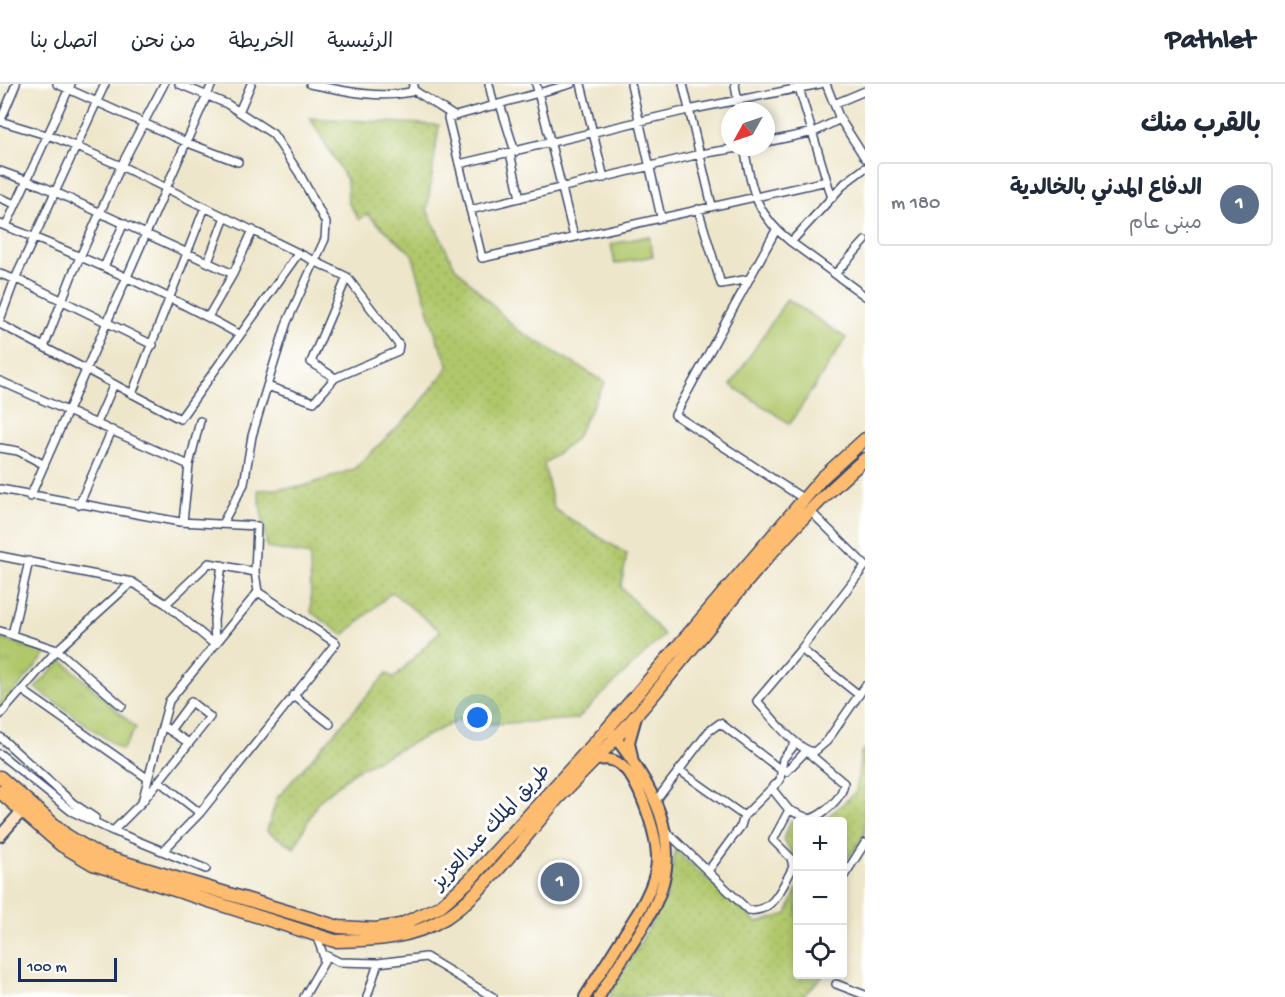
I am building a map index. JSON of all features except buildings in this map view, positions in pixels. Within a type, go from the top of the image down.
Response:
[{"type":"highway","name":"طريق الملك عبدالعزيز","points":[[0,777],[66,835],[99,855],[339,927],[376,929],[400,925],[440,907],[468,882],[607,737],[822,478],[865,439]]},
{"type":"highway","name":"طريق الملك عبدالعزيز","points":[[0,792],[61,845],[93,864],[335,941],[378,940],[403,936],[445,918],[477,890],[591,761],[607,737],[636,715],[826,493],[865,459]]},
{"type":"main road","points":[[585,997],[647,897],[657,861],[655,840],[648,813],[629,765],[629,742],[636,715]]},
{"type":"main road","points":[[599,997],[639,933],[663,886],[668,842],[650,787],[607,737]]},
{"type":"main road","points":[[591,761],[610,759],[629,765]]},
{"type":"street","points":[[16,84],[0,121],[49,135],[121,166],[347,277],[399,345],[398,351],[334,378],[314,402],[267,386]]},
{"type":"street","points":[[57,84],[70,86],[188,143],[238,162]]},
{"type":"street","points":[[105,84],[15,279],[0,322],[180,419],[298,254]]},
{"type":"street","points":[[44,347],[100,212],[164,84]]},
{"type":"street","points":[[180,84],[239,112],[273,134],[299,173],[326,223],[325,239],[287,322],[252,436],[244,484],[222,524]]},
{"type":"street","points":[[30,497],[87,370],[106,321],[188,143],[212,84]]},
{"type":"street","points":[[239,112],[250,84]]},
{"type":"street","points":[[310,84],[361,95],[392,96],[411,92],[413,86],[454,116]]},
{"type":"street","points":[[489,84],[512,153],[520,198]]},
{"type":"street","points":[[572,84],[536,88],[497,105],[448,118],[482,258],[827,181]]},
{"type":"street","points":[[581,84],[604,177]]},
{"type":"street","points":[[631,84],[661,217]]},
{"type":"street","points":[[683,84],[712,206]]},
{"type":"street","points":[[735,84],[738,101]]},
{"type":"street","points":[[459,164],[549,145],[688,110],[820,84]]},
{"type":"street","points":[[826,84],[840,119],[865,158]]},
{"type":"street","points":[[70,86],[49,135],[3,225],[104,267],[240,335]]},
{"type":"street","points":[[536,88],[574,237]]},
{"type":"street","points":[[800,88],[832,198]]},
{"type":"street","points":[[834,104],[865,92]]},
{"type":"street","points":[[775,140],[814,132],[840,119]]},
{"type":"street","points":[[470,210],[700,154],[744,147],[753,197],[776,230],[865,296]]},
{"type":"street","points":[[791,242],[845,183],[865,168]]},
{"type":"street","points":[[0,171],[55,191],[233,274]]},
{"type":"street","points":[[0,198],[15,204]]},
{"type":"street","points":[[132,394],[205,207]]},
{"type":"street","points":[[698,209],[722,284],[749,279]]},
{"type":"street","points":[[208,262],[225,217]]},
{"type":"street","points":[[104,267],[124,223]]},
{"type":"street","points":[[208,317],[233,274],[253,230]]},
{"type":"street","points":[[776,230],[675,416],[804,500]]},
{"type":"street","points":[[836,274],[865,241]]},
{"type":"street","points":[[0,274],[62,300],[153,345]]},
{"type":"street","points":[[334,378],[311,362],[347,277]]},
{"type":"street","points":[[0,381],[189,465]]},
{"type":"street","points":[[97,423],[114,384]]},
{"type":"street","points":[[183,522],[189,465],[200,421]]},
{"type":"street","points":[[79,505],[112,430]]},
{"type":"street","points":[[0,448],[18,451],[43,464]]},
{"type":"street","points":[[0,489],[30,497],[183,522],[257,525],[255,572],[258,592],[168,701],[142,802]]},
{"type":"street","points":[[773,790],[789,810],[810,819],[818,816],[844,788],[837,776],[796,743],[757,701],[801,650],[865,565],[810,512]]},
{"type":"street","points":[[0,556],[132,582],[166,604],[215,645]]},
{"type":"street","points":[[12,635],[29,561]]},
{"type":"street","points":[[166,604],[209,563],[255,572]]},
{"type":"street","points":[[215,645],[214,620],[222,565]]},
{"type":"street","points":[[0,715],[57,650],[132,582]]},
{"type":"street","points":[[164,851],[200,813],[336,643],[258,592]]},
{"type":"street","points":[[0,631],[57,650],[122,706]]},
{"type":"street","points":[[801,650],[859,695]]},
{"type":"street","points":[[655,802],[709,731],[720,723],[781,770],[786,771],[806,752],[814,752],[827,741],[865,686]]},
{"type":"street","points":[[22,690],[147,778]]},
{"type":"street","points":[[293,694],[330,724]]},
{"type":"street","points":[[113,831],[142,802],[210,717],[191,702],[171,729]]},
{"type":"street","points":[[160,726],[171,729],[189,742]]},
{"type":"street","points":[[0,737],[74,804],[113,831]]},
{"type":"street","points":[[708,871],[741,825],[744,816],[773,790],[780,780],[783,759],[796,743]]},
{"type":"street","points":[[0,754],[71,811],[206,869]]},
{"type":"street","points":[[679,770],[744,816]]},
{"type":"street","points":[[159,781],[200,813]]},
{"type":"street","points":[[664,828],[747,910],[757,912],[767,907],[793,867],[791,858],[773,840],[789,810]]},
{"type":"street","points":[[0,836],[22,812]]},
{"type":"street","points":[[847,872],[865,843]]},
{"type":"street","points":[[304,997],[324,962],[316,935]]},
{"type":"street","points":[[323,954],[339,962],[378,963],[426,957],[493,997]]},
{"type":"street","points":[[367,997],[378,963]]},
{"type":"street","points":[[836,984],[865,995]]},
{"type":"green space","points":[[310,118],[439,125],[427,210],[455,267],[516,329],[605,382],[575,439],[544,464],[554,509],[627,554],[621,587],[664,635],[577,719],[475,725],[465,717],[355,771],[318,802],[294,848],[267,831],[277,798],[387,673],[394,678],[440,631],[392,592],[344,635],[311,612],[310,555],[267,548],[258,490],[301,487],[354,469],[415,410],[449,366],[437,339],[412,254],[367,214],[359,220],[348,202],[347,180]]},
{"type":"green space","points":[[649,236],[653,256],[615,264],[611,244]]},
{"type":"green space","points":[[787,299],[846,338],[790,424],[731,385]]},
{"type":"green space","points":[[0,638],[47,653],[1,708],[0,707]]},
{"type":"green space","points":[[62,660],[136,728],[122,750],[35,688]]},
{"type":"green space","points":[[865,749],[865,835],[847,860],[847,817],[828,817],[856,792],[861,753]]},
{"type":"green space","points":[[791,821],[793,822],[793,855],[783,839]]},
{"type":"green space","points":[[675,850],[757,923],[787,914],[793,898],[793,979],[820,979],[802,997],[609,997],[666,898]]},
{"type":"place","name":"الدفاع المدني بالخالدية","points":[[560,882]]}]
